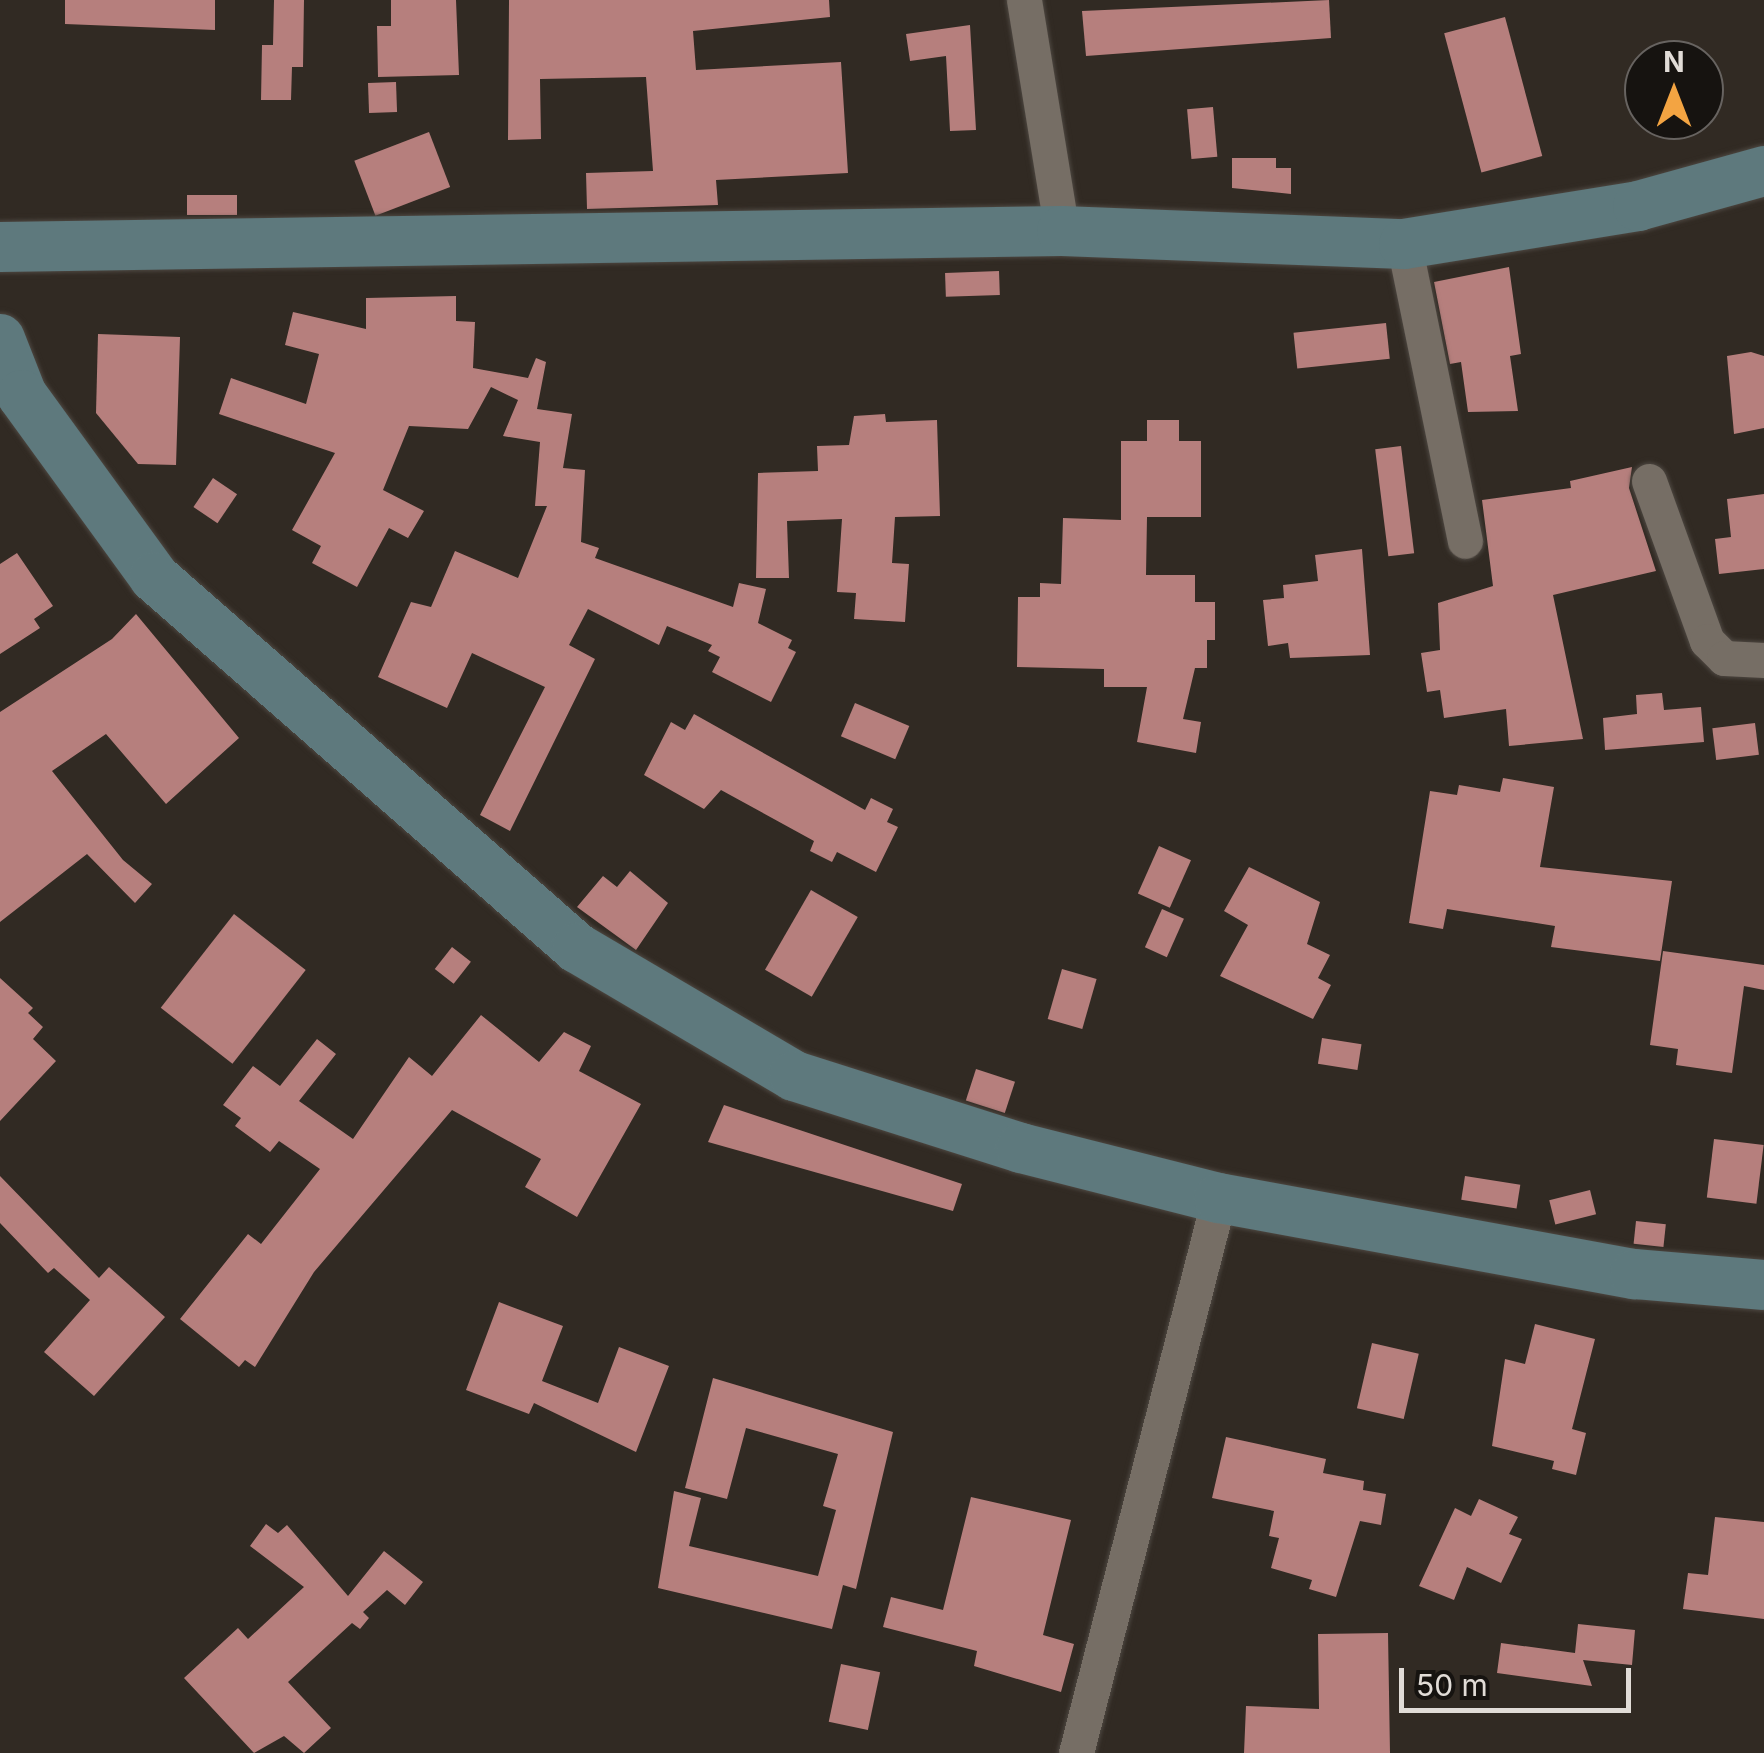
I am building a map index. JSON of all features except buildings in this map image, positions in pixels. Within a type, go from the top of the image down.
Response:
[{"type":"street","points":[[1024,0],[1062,231]]},
{"type":"street","points":[[0,248],[1062,231],[1404,244],[1638,206],[1764,171]]},
{"type":"street","points":[[1404,244],[1465,541]]},
{"type":"street","points":[[0,339],[22,396],[154,576],[577,948],[794,1076],[1021,1148],[1220,1198],[1635,1274],[1764,1285]]},
{"type":"street","points":[[1649,482],[1706,641],[1724,658],[1764,660]]},
{"type":"street","points":[[1076,1753],[1220,1198]]}]
